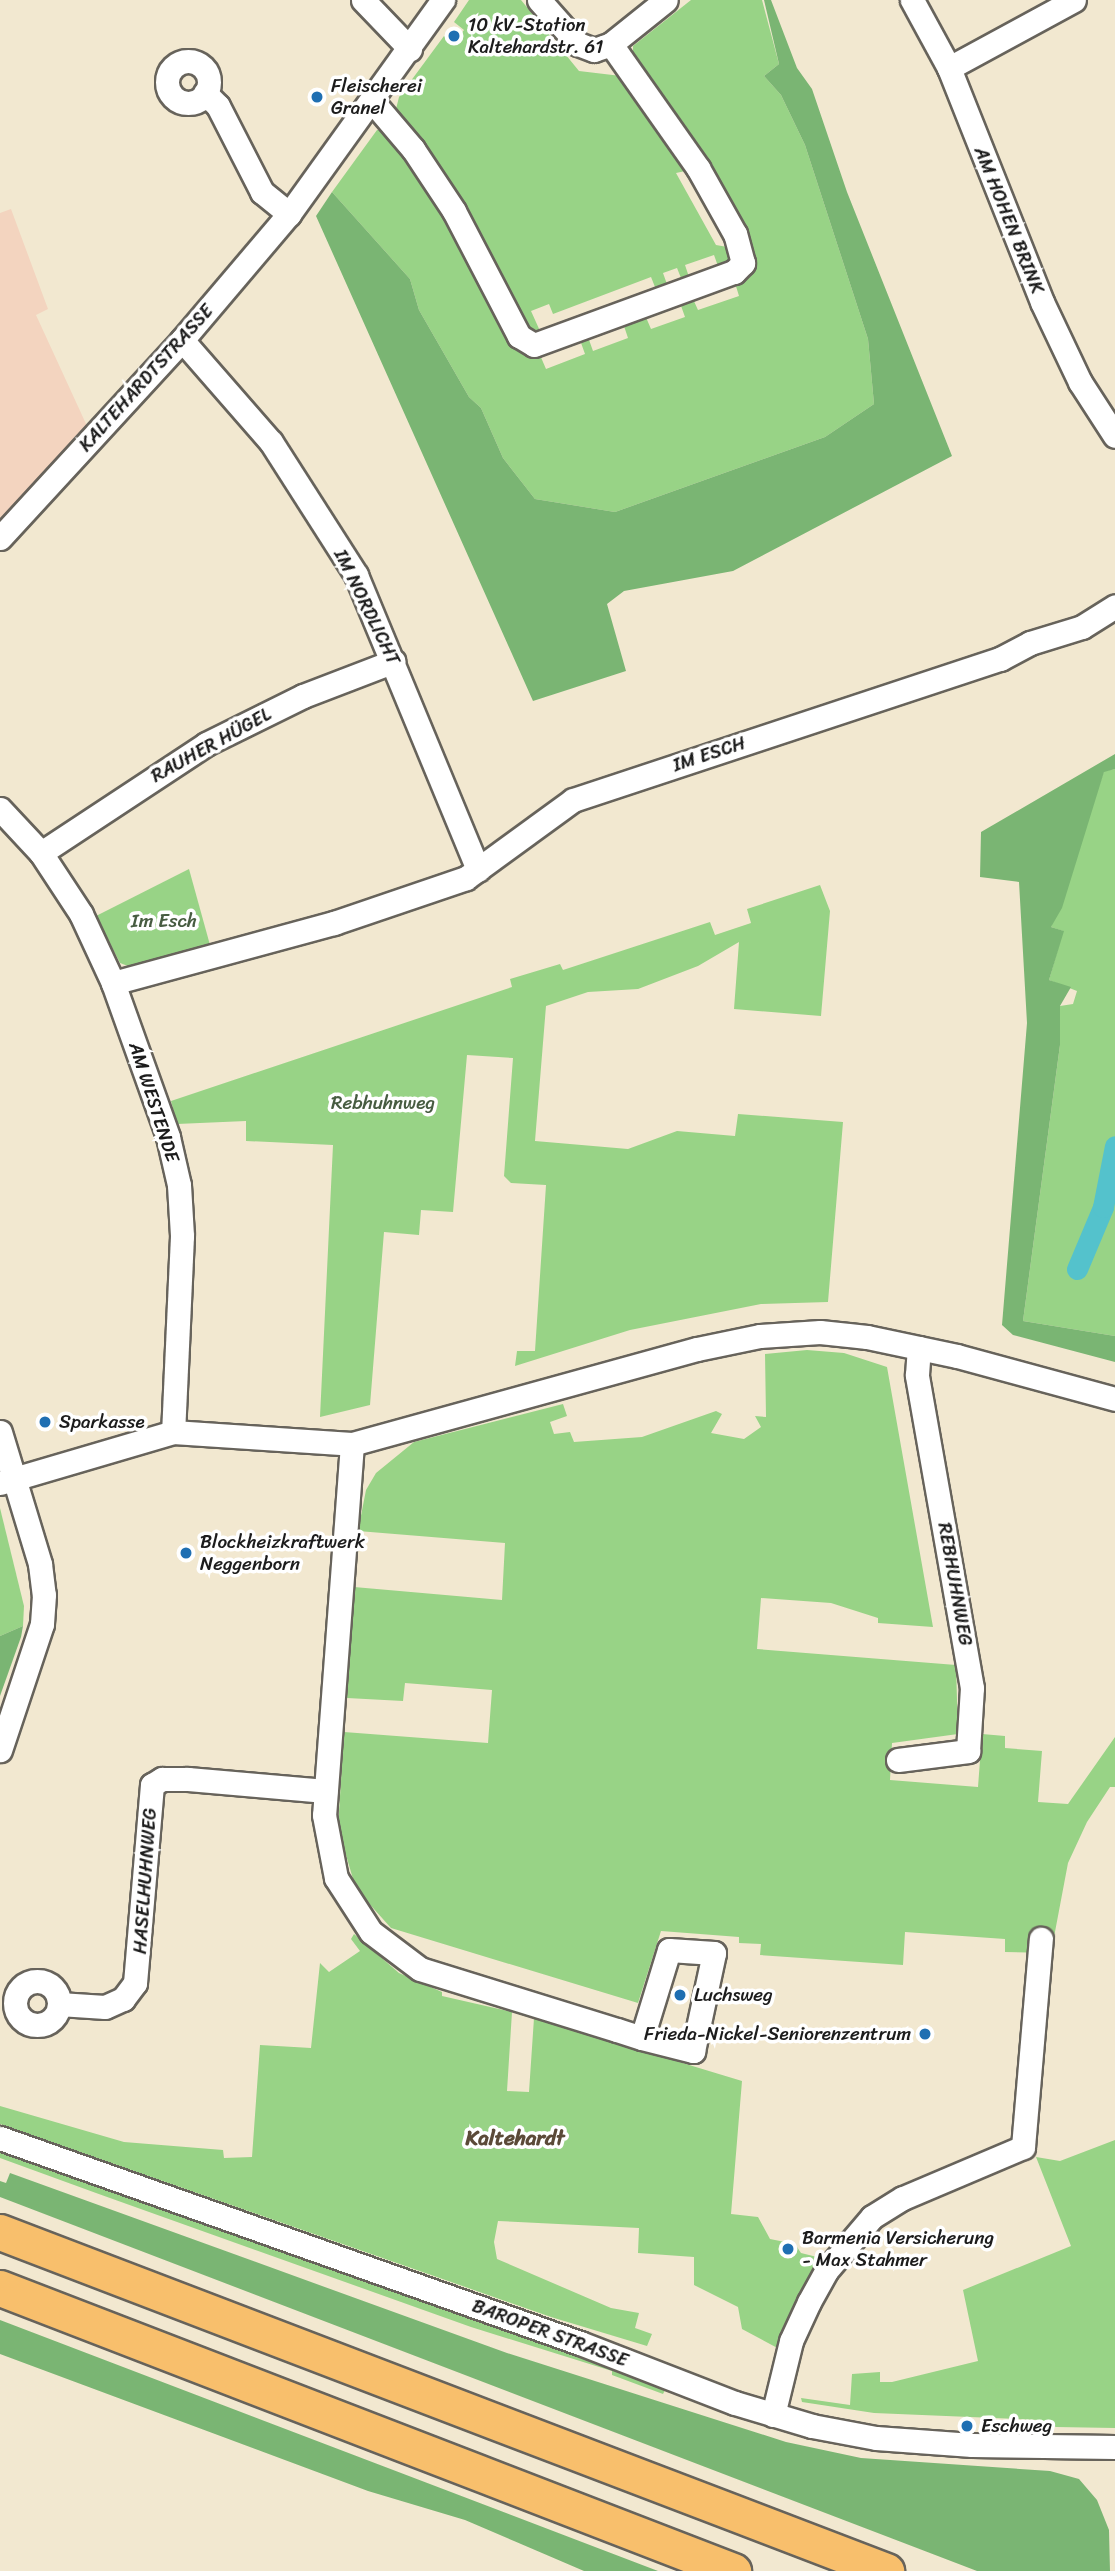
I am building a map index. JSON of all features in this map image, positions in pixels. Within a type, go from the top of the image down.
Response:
[{"type":"highway","points":[[0,2232],[886,2571]]},
{"type":"highway","points":[[0,2288],[733,2571]]},
{"type":"street","points":[[363,0],[410,49]]},
{"type":"street","name":"KALTEHARDTSTRASSE","points":[[0,538],[182,340],[289,214],[373,102],[443,0]]},
{"type":"street","points":[[539,0],[578,44],[594,50],[611,44],[666,0]]},
{"type":"street","name":"AM HOHEN BRINK","points":[[912,0],[949,68],[1042,302],[1080,382],[1115,436]]},
{"type":"street","points":[[949,68],[1074,0]]},
{"type":"street","points":[[373,102],[413,149],[454,211],[519,337],[534,345],[734,272],[743,263],[735,233],[698,168],[611,44]]},
{"type":"street","points":[[205,93],[218,106],[262,192],[289,214]]},
{"type":"street","name":"IM NORDLICHT","points":[[182,340],[241,404],[300,485],[356,575],[394,661],[478,870]]},
{"type":"street","name":"IM ESCH","points":[[113,982],[334,923],[478,870],[573,800],[1000,659],[1030,643],[1082,627],[1115,606]]},
{"type":"street","name":"RAUHER HÜGEL","points":[[41,853],[206,744],[303,696],[394,661]]},
{"type":"street","name":"AM WESTENDE","points":[[0,809],[41,853],[81,914],[113,982],[162,1117],[179,1185],[182,1236],[173,1432]]},
{"type":"street","points":[[7,1481],[173,1432],[352,1444],[750,1337],[820,1332],[919,1348],[1115,1399]]},
{"type":"street","name":"REBHUHNWEG","points":[[898,1760],[968,1751],[972,1688],[917,1375],[919,1348]]},
{"type":"street","points":[[0,1432],[7,1481],[40,1564],[44,1595],[42,1624],[0,1750]]},
{"type":"street","points":[[352,1444],[325,1791],[325,1830],[336,1878],[362,1920],[395,1954],[441,1977],[642,2038],[693,2051],[714,1953],[669,1950],[642,2038]]},
{"type":"street","name":"HASELHUHNWEG","points":[[60,2004],[105,2007],[123,1999],[135,1983],[152,1786],[162,1779],[188,1779],[325,1791]]},
{"type":"street","points":[[773,2415],[791,2341],[804,2312],[826,2272],[863,2226],[903,2198],[1023,2147],[1041,1939]]},
{"type":"street","name":"BAROPER STRASSE","points":[[0,2138],[773,2415],[886,2439],[1115,2447]]},
{"type":"shaded area","points":[[11,209],[48,309],[36,315],[87,426],[0,523],[0,213]]},
{"type":"green space","points":[[469,0],[521,0],[579,71],[621,76],[690,170],[676,173],[716,245],[733,248],[729,263],[719,269],[714,255],[685,265],[690,280],[683,283],[677,268],[663,273],[668,287],[657,292],[651,277],[553,314],[549,304],[531,311],[540,331],[526,327],[474,221],[396,109],[399,97],[444,36],[454,43],[464,30],[454,22]]},
{"type":"green space","points":[[691,0],[762,0],[779,64],[764,76],[781,95],[805,145],[868,339],[874,404],[825,437],[615,512],[535,499],[503,458],[481,408],[469,397],[419,310],[410,279],[332,192],[377,130],[381,130],[408,161],[460,243],[514,349],[540,355],[546,369],[585,354],[580,340],[588,337],[593,351],[628,338],[623,323],[645,315],[651,329],[685,317],[680,303],[693,299],[698,310],[739,296],[735,283],[747,278],[755,263],[743,222],[691,135],[633,52],[633,46]]},
{"type":"green space","points":[[764,0],[771,0],[797,68],[812,89],[847,192],[952,456],[733,571],[624,591],[607,604],[626,671],[533,701],[316,216],[332,192],[410,279],[419,310],[469,397],[481,408],[503,458],[535,499],[615,512],[825,437],[874,404],[868,339],[805,145],[781,95],[764,76],[779,64]]},
{"type":"green space","points":[[1115,754],[1115,769],[1104,772],[1062,908],[1051,927],[1064,931],[1049,980],[1071,987],[1060,1006],[1060,1045],[1023,1321],[1115,1336],[1115,1362],[1013,1335],[1002,1325],[1027,1023],[1019,882],[980,877],[981,832]]},
{"type":"green space","points":[[1115,769],[1115,1336],[1023,1321],[1060,1045],[1060,1006],[1073,1004],[1077,991],[1049,980],[1063,931],[1051,927],[1104,771]]},
{"type":"green space","name":"Im Esch","points":[[189,869],[210,945],[128,966],[120,963],[96,916]]},
{"type":"green space","name":"Rebhuhnweg","points":[[820,885],[830,911],[821,1016],[734,1009],[739,942],[698,966],[638,989],[588,992],[546,1006],[535,1141],[628,1149],[677,1131],[735,1136],[738,1114],[843,1122],[828,1302],[761,1304],[630,1330],[515,1366],[517,1351],[535,1351],[546,1185],[511,1183],[504,1176],[513,1058],[467,1055],[453,1212],[421,1210],[419,1235],[384,1232],[370,1405],[320,1417],[333,1145],[246,1141],[246,1121],[177,1124],[171,1101],[512,987],[510,979],[560,964],[563,970],[710,922],[715,935],[751,923],[747,909]]},
{"type":"green space","points":[[807,1350],[844,1353],[887,1367],[933,1627],[878,1623],[878,1618],[831,1603],[761,1598],[757,1649],[956,1665],[958,1734],[892,1743],[890,1780],[978,1787],[982,1734],[1005,1736],[1005,1748],[1042,1751],[1038,1802],[1068,1804],[1115,1737],[1115,1787],[1110,1787],[1087,1822],[1068,1863],[1051,1953],[1005,1952],[1005,1939],[905,1932],[903,1965],[760,1955],[761,1944],[739,1943],[739,1937],[661,1931],[638,2003],[391,1928],[356,1889],[338,1828],[344,1732],[488,1743],[492,1690],[405,1683],[403,1701],[347,1698],[354,1587],[502,1600],[505,1543],[358,1531],[366,1490],[376,1473],[414,1442],[563,1404],[567,1416],[550,1422],[554,1434],[570,1432],[574,1442],[642,1437],[716,1411],[722,1414],[711,1433],[744,1439],[761,1427],[755,1416],[766,1417],[765,1354]]},
{"type":"green space","points":[[0,1508],[24,1606],[23,1626],[0,1636]]},
{"type":"green space","points":[[23,1626],[21,1637],[0,1696],[0,1636]]},
{"type":"green space","points":[[354,1934],[399,1973],[442,1992],[442,1996],[512,2012],[507,2091],[529,2092],[534,2018],[742,2081],[731,2214],[758,2217],[770,2239],[795,2244],[801,2253],[829,2260],[783,2351],[742,2329],[738,2307],[694,2285],[694,2257],[638,2253],[639,2228],[498,2221],[494,2242],[497,2259],[611,2308],[639,2313],[635,2328],[652,2334],[647,2346],[551,2317],[0,2124],[0,2106],[124,2142],[223,2150],[224,2158],[252,2157],[260,2045],[311,2048],[320,1963],[329,1972],[360,1951],[351,1939]]},
{"type":"green space","points":[[1115,2140],[1115,2428],[1056,2427],[1040,2420],[874,2413],[802,2402],[801,2398],[850,2405],[852,2374],[880,2372],[880,2382],[892,2382],[978,2361],[963,2290],[1071,2246],[1036,2157],[1060,2161]]},
{"type":"green space","points":[[0,2148],[481,2317],[666,2388],[663,2394],[612,2375],[612,2371],[471,2327],[96,2193],[0,2158]]},
{"type":"green space","points":[[10,2173],[507,2353],[786,2442],[861,2458],[1050,2471],[1079,2479],[1097,2500],[1109,2530],[1110,2571],[977,2571],[0,2197],[0,2181],[6,2183]]},
{"type":"green space","points":[[0,2320],[658,2571],[584,2571],[465,2520],[368,2491],[0,2354]]},
{"type":"waterway","points":[[1077,1269],[1103,1207],[1115,1146]]},
{"type":"place","name":"10 kV-Station Kaltehardstr. 61","points":[[454,36]]},
{"type":"place","name":"Fleischerei Granel","points":[[317,97]]},
{"type":"place","name":"Sparkasse","points":[[45,1422]]},
{"type":"place","name":"Blockheizkraftwerk Neggenborn","points":[[186,1553]]},
{"type":"place","name":"Luchsweg","points":[[680,1995]]},
{"type":"place","name":"Frieda-Nickel-Seniorenzentrum","points":[[925,2034]]},
{"type":"place","name":"Barmenia Versicherung - Max Stahmer","points":[[788,2249]]},
{"type":"place","name":"Eschweg","points":[[967,2426]]},
{"type":"district","name":"Kaltehardt","points":[[515,2138]]}]
